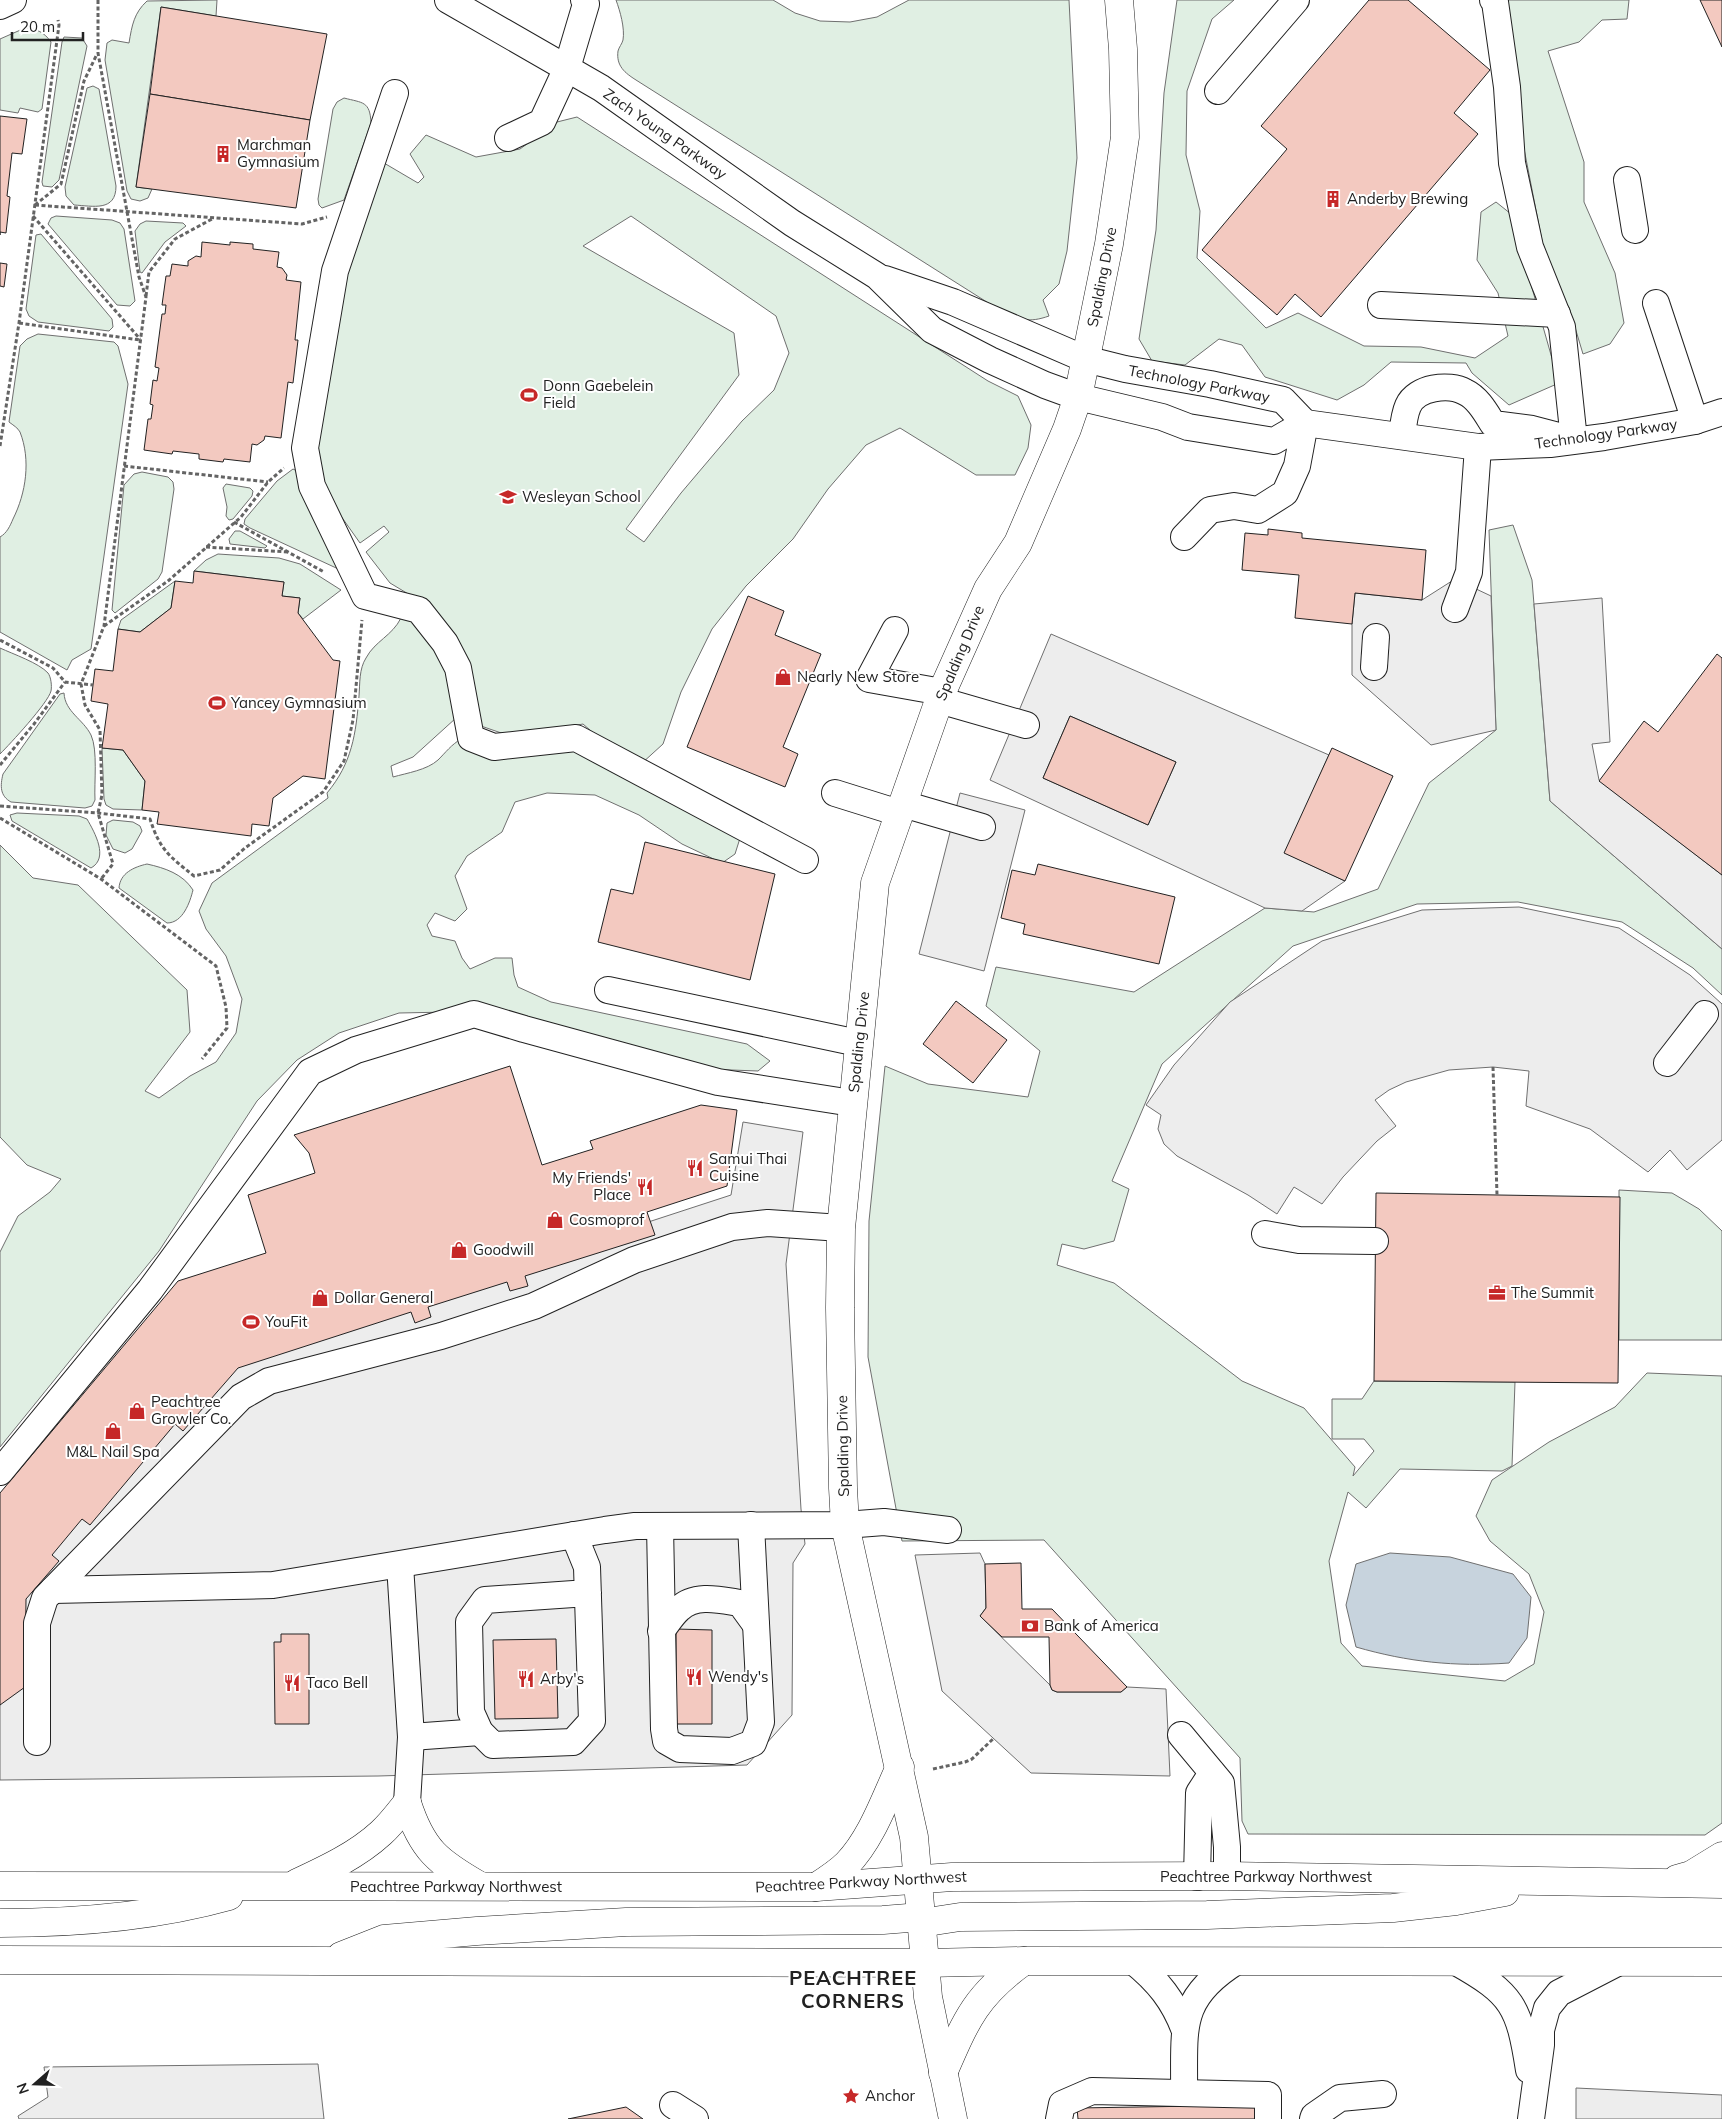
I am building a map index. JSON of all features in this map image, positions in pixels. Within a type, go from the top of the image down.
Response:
[{"type":"main road","name":"Spalding Drive","points":[[953,2119],[928,1997],[914,1837],[845,1525],[840,1318],[841,1228],[875,882],[941,696],[988,589],[1018,543],[1067,429],[1078,397],[1109,244],[1125,137],[1123,49],[1119,0]]},
{"type":"main road","points":[[816,1888],[834,1875],[861,1846],[900,1767]]},
{"type":"main road","points":[[288,1886],[333,1866],[364,1847],[383,1832],[407,1803],[422,1840],[436,1858],[454,1871],[481,1886]]},
{"type":"main road","points":[[1663,1882],[1691,1875],[1722,1856]]},
{"type":"main road","name":"Peachtree Parkway Northwest","points":[[0,1886],[816,1888],[952,1877],[1227,1876],[1722,1884]]},
{"type":"main road","points":[[325,1962],[384,1939],[477,1931],[626,1922],[921,1920],[960,1917],[1207,1914],[1393,1908],[1456,1901],[1565,1881]]},
{"type":"main road","points":[[0,1923],[75,1922],[157,1912],[204,1903],[259,1886]]},
{"type":"main road","points":[[0,1960],[925,1963],[1024,1961],[1722,1962]]},
{"type":"main road","points":[[944,2073],[969,2017],[982,1997],[994,1984],[1024,1961]]},
{"type":"street","points":[[0,6],[13,0]]},
{"type":"street","name":"Zach Young Parkway","points":[[448,0],[601,88],[792,223],[877,276],[932,330],[1045,386],[1078,397]]},
{"type":"street","points":[[508,138],[542,122],[567,68],[586,4],[584,0]]},
{"type":"street","points":[[1218,91],[1296,0]]},
{"type":"street","points":[[1402,436],[1408,406],[1417,394],[1425,390],[1442,387],[1465,391],[1481,405],[1493,424],[1532,429],[1574,440],[1562,327],[1530,247],[1512,163],[1507,87],[1495,2],[1493,0]]},
{"type":"street","points":[[395,93],[334,271],[306,448],[312,486],[365,596],[420,610],[446,643],[458,668],[471,738],[494,747],[576,738],[806,860]]},
{"type":"street","points":[[1627,180],[1635,230]]},
{"type":"street","name":"Zach Young Parkway","points":[[877,276],[952,302],[1085,359]]},
{"type":"street","points":[[1656,303],[1695,421]]},
{"type":"street","points":[[1381,305],[1557,314]]},
{"type":"street","name":"Technology Parkway","points":[[1085,359],[1125,370],[1210,384],[1283,400],[1308,424],[1478,447],[1550,444],[1604,437],[1695,421],[1722,412]]},
{"type":"street","points":[[1078,397],[1162,417],[1188,427],[1274,442],[1308,424]]},
{"type":"street","points":[[1184,537],[1210,510],[1234,506],[1258,510],[1285,493],[1297,466],[1308,424]]},
{"type":"street","points":[[1455,609],[1469,572],[1478,447]]},
{"type":"street","points":[[895,630],[869,679],[941,696],[1026,725]]},
{"type":"street","points":[[1374,667],[1376,637]]},
{"type":"street","points":[[835,793],[982,827]]},
{"type":"street","points":[[608,990],[858,1043]]},
{"type":"street","points":[[0,1472],[150,1290],[310,1072],[356,1050],[474,1014],[718,1082],[852,1103]]},
{"type":"street","points":[[1667,1063],[1705,1014]]},
{"type":"street","points":[[36,1742],[37,1623],[45,1598],[241,1397],[269,1381],[441,1336],[534,1306],[634,1260],[732,1227],[768,1223],[841,1228]]},
{"type":"street","points":[[1265,1234],[1299,1240],[1376,1241]]},
{"type":"street","points":[[52,1590],[273,1585],[400,1566],[620,1528],[845,1525],[884,1522],[948,1530]]},
{"type":"street","points":[[660,1526],[664,1729],[666,1741],[680,1749],[732,1751],[753,1743],[761,1722],[751,1525]]},
{"type":"street","points":[[574,1535],[587,1567],[588,1593],[592,1721],[573,1742],[493,1746],[480,1732],[471,1712],[469,1622],[485,1600],[588,1593]]},
{"type":"street","points":[[400,1566],[411,1737],[407,1803]]},
{"type":"street","points":[[662,1631],[680,1608],[696,1600],[715,1599],[740,1603],[756,1625]]},
{"type":"street","points":[[411,1737],[480,1732]]},
{"type":"street","points":[[1181,1735],[1221,1783],[1227,1847],[1227,1876]]},
{"type":"street","points":[[1197,1877],[1199,1792],[1212,1773]]},
{"type":"street","points":[[1133,1961],[1162,1987],[1173,2004],[1185,2031]]},
{"type":"street","points":[[1184,2093],[1185,2031],[1193,2002],[1211,1979],[1237,1961]]},
{"type":"street","points":[[1456,1962],[1495,1986],[1509,2000],[1518,2019],[1529,2113]]},
{"type":"street","points":[[1529,2113],[1541,2045],[1541,2030],[1547,2008],[1559,1993],[1620,1962]]},
{"type":"street","points":[[1059,2119],[1062,2104],[1092,2091],[1268,2095],[1268,2119]]},
{"type":"street","points":[[1313,2119],[1314,2116],[1383,2094]]},
{"type":"street","points":[[673,2105],[695,2119]]},
{"type":"path","points":[[98,0],[98,53],[139,277],[146,297]]},
{"type":"path","points":[[0,446],[19,324],[60,25],[58,20]]},
{"type":"path","points":[[35,205],[61,184],[84,81],[98,53]]},
{"type":"path","points":[[35,205],[302,224],[356,208]]},
{"type":"path","points":[[33,216],[140,340]]},
{"type":"path","points":[[101,879],[113,864],[98,813],[102,795],[100,730],[85,705],[81,684],[104,626],[149,272],[174,240],[214,218]]},
{"type":"path","points":[[19,324],[140,340]]},
{"type":"path","points":[[104,626],[168,581],[234,522],[268,482],[306,448]]},
{"type":"path","points":[[124,466],[268,482]]},
{"type":"path","points":[[234,522],[332,577]]},
{"type":"path","points":[[206,547],[290,552]]},
{"type":"path","points":[[0,806],[98,813],[150,820],[157,841],[172,859],[194,876],[220,870],[245,848],[323,792],[344,761],[353,720],[365,596]]},
{"type":"path","points":[[0,640],[53,668],[65,682],[93,686]]},
{"type":"path","points":[[0,765],[65,682]]},
{"type":"path","points":[[0,818],[101,879],[216,966],[226,1007],[227,1028],[202,1059]]},
{"type":"path","points":[[1493,1067],[1497,1195]]},
{"type":"path","points":[[933,1769],[972,1759],[994,1738]]},
{"type":"green space","points":[[217,0],[216,16],[161,7],[136,187],[152,189],[148,198],[140,201],[131,199],[127,191],[105,60],[107,43],[112,40],[129,43],[134,20],[139,10],[147,1]]},
{"type":"green space","points":[[616,0],[773,0],[795,13],[820,21],[850,22],[877,17],[909,0],[1069,0],[1077,158],[1067,251],[1059,284],[1043,300],[1049,316],[1025,320],[1001,311],[625,72],[618,61],[618,51],[623,40],[623,30]]},
{"type":"green space","points":[[1177,0],[1234,0],[1212,19],[1187,91],[1186,155],[1200,211],[1197,258],[1266,328],[1298,313],[1364,346],[1421,347],[1475,358],[1508,336],[1498,293],[1477,260],[1481,212],[1496,202],[1511,214],[1559,383],[1509,405],[1472,373],[1466,363],[1391,362],[1364,385],[1337,400],[1265,377],[1242,345],[1219,339],[1185,365],[1152,361],[1139,339],[1156,230],[1164,93]]},
{"type":"green space","points":[[1501,0],[1629,0],[1627,19],[1602,20],[1579,42],[1548,51],[1584,162],[1584,202],[1615,273],[1624,323],[1610,344],[1583,354],[1574,324],[1543,246],[1519,123]]},
{"type":"green space","points":[[25,28],[40,32],[51,42],[42,109],[38,112],[20,108],[18,113],[0,110],[0,39]]},
{"type":"green space","points":[[64,37],[82,38],[87,46],[59,180],[52,187],[43,186],[42,182]]},
{"type":"green space","points":[[93,86],[99,89],[116,186],[115,194],[108,204],[102,206],[74,205],[66,196],[65,187],[87,88]]},
{"type":"green space","points":[[344,98],[364,104],[369,111],[371,123],[344,200],[322,208],[319,205],[318,199],[333,109],[337,102]]},
{"type":"green space","points":[[577,117],[988,381],[1018,396],[1031,425],[1028,448],[1015,475],[976,475],[900,428],[866,445],[828,489],[793,539],[746,586],[712,629],[681,692],[663,744],[641,764],[613,750],[583,724],[513,737],[478,725],[420,601],[390,583],[366,552],[389,532],[384,526],[360,543],[326,495],[317,464],[317,437],[344,273],[384,163],[418,183],[424,177],[410,154],[426,135],[476,157],[520,149],[557,122]],"holes":[[[631,216],[776,316],[789,353],[774,390],[742,421],[681,493],[644,542],[626,529],[739,375],[734,333],[583,246]]]},
{"type":"green space","points":[[56,216],[112,220],[120,223],[124,229],[135,301],[130,306],[117,305],[48,224],[51,218]]},
{"type":"green space","points":[[146,221],[183,223],[186,226],[165,242],[142,273],[140,272],[135,231],[140,224]]},
{"type":"green space","points":[[41,234],[112,319],[113,327],[109,331],[38,322],[29,316],[26,309],[36,235]]},
{"type":"green space","points":[[38,334],[114,342],[118,346],[128,384],[91,649],[72,660],[67,670],[0,632],[0,537],[8,529],[17,509],[26,476],[25,454],[20,432],[9,422],[20,346],[27,339]]},
{"type":"green space","points":[[293,469],[297,471],[310,511],[347,573],[244,524],[245,519],[277,481]]},
{"type":"green space","points":[[142,472],[168,477],[173,482],[174,489],[162,572],[158,579],[115,613],[112,610],[124,485],[134,474]]},
{"type":"green space","points":[[226,484],[250,488],[253,491],[252,496],[233,519],[229,520],[226,516],[227,507],[223,488]]},
{"type":"green space","points":[[1513,525],[1532,580],[1550,801],[1722,949],[1722,995],[1693,968],[1622,922],[1518,902],[1417,904],[1293,946],[1162,1064],[1112,1181],[1129,1189],[1114,1241],[1084,1249],[1062,1244],[1057,1265],[1114,1283],[1242,1381],[1304,1408],[1355,1467],[1353,1476],[1374,1451],[1364,1439],[1332,1439],[1332,1399],[1362,1399],[1374,1381],[1515,1382],[1512,1466],[1502,1471],[1400,1469],[1366,1508],[1348,1492],[1329,1561],[1341,1643],[1362,1666],[1505,1681],[1534,1664],[1544,1612],[1529,1574],[1490,1541],[1476,1516],[1492,1480],[1549,1442],[1615,1407],[1647,1373],[1722,1376],[1722,1823],[1705,1835],[1248,1834],[1242,1821],[1240,1758],[1044,1540],[902,1541],[868,1357],[869,1221],[885,1066],[928,1084],[1028,1097],[1040,1051],[986,1006],[996,967],[1134,992],[1265,908],[1314,912],[1378,889],[1429,783],[1496,730],[1489,530]]},
{"type":"green space","points":[[235,531],[240,531],[267,546],[265,548],[230,544],[229,539]]},
{"type":"green space","points":[[218,554],[279,558],[300,564],[341,590],[303,619],[298,613],[300,598],[282,596],[284,582],[194,571],[206,560]]},
{"type":"green space","points":[[175,581],[171,608],[140,632],[118,629],[121,620]]},
{"type":"green space","points":[[416,615],[444,663],[456,718],[413,757],[391,766],[393,777],[428,766],[438,760],[451,746],[461,739],[573,744],[741,835],[735,854],[722,863],[682,844],[639,815],[595,795],[547,793],[515,802],[502,832],[467,856],[455,876],[467,909],[455,921],[435,913],[427,925],[432,936],[455,941],[462,958],[470,969],[495,958],[512,958],[518,987],[551,1002],[747,1044],[770,1061],[758,1071],[705,1069],[449,1012],[399,1013],[339,1033],[297,1060],[257,1101],[159,1251],[0,1447],[0,1252],[18,1216],[50,1192],[61,1179],[27,1165],[0,1137],[0,845],[33,878],[78,885],[187,990],[190,1032],[145,1091],[159,1098],[190,1076],[216,1062],[236,1033],[242,999],[226,956],[206,929],[199,911],[212,883],[328,798],[327,793],[342,771],[351,748],[356,723],[360,676],[364,662],[374,647],[393,629],[401,618]]},
{"type":"green space","points":[[0,648],[44,669],[51,679],[51,691],[28,723],[0,754]]},
{"type":"green space","points":[[64,693],[65,700],[71,710],[88,729],[93,741],[95,800],[92,806],[85,808],[11,802],[7,800],[2,790],[3,774],[60,694]]},
{"type":"green space","points":[[102,748],[123,750],[145,781],[142,810],[113,809],[106,805],[104,799]]},
{"type":"green space","points":[[17,813],[79,816],[87,819],[99,845],[100,852],[96,864],[91,868],[12,821],[10,815]]},
{"type":"green space","points":[[113,820],[133,822],[140,826],[142,831],[132,849],[125,853],[113,849],[106,835],[107,823]]},
{"type":"green space","points":[[147,864],[173,872],[189,884],[193,890],[185,911],[173,922],[167,923],[119,888],[122,878],[128,871]]},
{"type":"green space","points":[[1619,1190],[1672,1193],[1699,1209],[1722,1231],[1722,1340],[1619,1340]]},
{"type":"shaded area","points":[[1455,579],[1491,596],[1496,730],[1431,745],[1352,675],[1352,624],[1355,593],[1422,600]]},
{"type":"shaded area","points":[[1602,598],[1610,742],[1592,744],[1599,780],[1722,875],[1722,949],[1550,801],[1534,604]]},
{"type":"shaded area","points":[[1051,634],[1329,755],[1285,853],[1345,881],[1302,911],[1265,908],[990,780]],"holes":[[[1070,716],[1176,762],[1148,825],[1043,778]]]},
{"type":"shaded area","points":[[960,793],[1025,810],[984,971],[919,954]]},
{"type":"shaded area","points":[[1519,907],[1619,928],[1690,975],[1722,1004],[1722,1140],[1687,1170],[1670,1150],[1648,1172],[1590,1129],[1526,1106],[1529,1071],[1493,1067],[1449,1070],[1406,1082],[1389,1090],[1375,1100],[1396,1126],[1377,1141],[1343,1177],[1322,1204],[1294,1187],[1277,1214],[1248,1195],[1177,1156],[1164,1144],[1158,1129],[1161,1115],[1146,1105],[1174,1065],[1230,1002],[1322,941],[1422,910]]},
{"type":"shaded area","points":[[743,1122],[803,1132],[786,1264],[801,1509],[805,1544],[793,1563],[792,1715],[747,1765],[378,1776],[0,1780],[0,1697],[8,1586],[241,1355],[731,1195]]},
{"type":"shaded area","points":[[980,1553],[985,1564],[986,1608],[980,1616],[1050,1685],[1052,1690],[1057,1692],[1121,1692],[1127,1687],[1166,1689],[1170,1776],[1031,1773],[942,1691],[915,1555]]},
{"type":"shaded area","points":[[1390,1553],[1450,1557],[1513,1574],[1531,1597],[1527,1638],[1509,1663],[1451,1664],[1413,1660],[1356,1647],[1346,1605],[1356,1564]]},
{"type":"shaded area","points":[[318,2064],[324,2119],[19,2119],[18,2116],[48,2097],[44,2067]]},
{"type":"shaded area","points":[[1576,2088],[1722,2095],[1722,2119],[1576,2119]]},
{"type":"building","name":"Anderby Brewing","points":[[1369,0],[1408,0],[1490,70],[1454,113],[1478,134],[1321,317],[1295,294],[1277,315],[1202,250],[1287,149],[1261,126]]},
{"type":"building","points":[[1700,0],[1722,0],[1722,47]]},
{"type":"building","points":[[161,7],[327,34],[310,120],[150,94]]},
{"type":"building","name":"Marchman Gymnasium","points":[[150,94],[310,120],[296,208],[136,187]]},
{"type":"building","points":[[0,116],[27,119],[22,154],[12,153],[7,196],[10,197],[6,233],[0,232]]},
{"type":"building","points":[[202,242],[230,245],[230,242],[253,244],[253,249],[279,252],[277,267],[282,268],[287,275],[286,280],[301,282],[295,340],[298,340],[293,383],[288,382],[281,438],[265,436],[264,440],[257,445],[252,444],[250,462],[224,459],[223,462],[199,459],[199,454],[173,451],[172,454],[144,450],[148,419],[151,419],[153,405],[150,404],[153,380],[157,381],[159,368],[155,367],[162,314],[165,314],[166,305],[162,305],[166,276],[170,276],[172,264],[188,266],[188,261],[196,256],[201,257]]},
{"type":"building","points":[[0,263],[7,264],[4,287],[0,286]]},
{"type":"building","points":[[1268,529],[1302,533],[1302,538],[1426,550],[1422,600],[1355,593],[1352,624],[1295,618],[1299,575],[1242,570],[1245,533],[1268,535]]},
{"type":"building","name":"Yancey Gymnasium","points":[[194,571],[284,582],[282,596],[300,598],[298,613],[333,660],[340,661],[325,779],[303,776],[273,798],[269,826],[252,824],[251,836],[157,824],[159,812],[142,810],[145,781],[123,750],[102,748],[108,704],[91,701],[95,669],[113,671],[118,629],[140,632],[171,608],[175,581],[193,583]]},
{"type":"building","points":[[748,596],[784,611],[775,635],[821,654],[783,747],[798,754],[785,787],[687,747]]},
{"type":"building","points":[[1717,654],[1722,658],[1722,875],[1599,781],[1644,721],[1658,732]]},
{"type":"building","points":[[1070,716],[1176,762],[1148,825],[1043,778]]},
{"type":"building","points":[[1332,748],[1393,776],[1345,881],[1284,853]]},
{"type":"building","points":[[645,842],[775,874],[750,980],[598,942],[611,889],[633,894]]},
{"type":"building","points":[[1038,864],[1175,897],[1159,964],[1023,934],[1025,924],[1001,918],[1012,870],[1035,875]]},
{"type":"building","points":[[956,1001],[1007,1040],[973,1083],[923,1044]]},
{"type":"building","points":[[510,1066],[542,1165],[593,1149],[590,1141],[701,1105],[737,1110],[727,1186],[647,1212],[655,1235],[525,1276],[528,1286],[510,1291],[507,1282],[428,1307],[431,1317],[415,1323],[411,1312],[238,1368],[183,1431],[175,1424],[90,1525],[82,1519],[52,1555],[59,1561],[26,1599],[25,1687],[0,1705],[0,1493],[178,1281],[266,1253],[248,1195],[315,1173],[309,1153],[294,1135]]},
{"type":"building","name":"The Summit","points":[[1376,1193],[1620,1197],[1618,1383],[1374,1381]]},
{"type":"building","name":"Bank of America","points":[[1021,1563],[1022,1609],[1052,1609],[1127,1687],[1121,1692],[1057,1692],[1052,1690],[1050,1685],[1049,1637],[1002,1637],[980,1616],[986,1608],[985,1564]]},
{"type":"building","name":"Wendy's","points":[[676,1629],[712,1630],[712,1724],[676,1724]]},
{"type":"building","name":"Taco Bell","points":[[281,1634],[309,1634],[309,1724],[275,1724],[274,1642],[281,1642]]},
{"type":"building","name":"Arby's","points":[[556,1639],[558,1718],[495,1719],[493,1640]]},
{"type":"building","points":[[1261,2105],[1260,2119],[1078,2119],[1077,2108]]},
{"type":"building","points":[[626,2107],[643,2119],[568,2119]]},
{"type":"place","name":"Marchman Gymnasium","points":[[223,154]]},
{"type":"place","name":"Anderby Brewing","points":[[1333,199]]},
{"type":"place","name":"Donn Gaebelein Field","points":[[529,395]]},
{"type":"place","name":"Wesleyan School","points":[[508,497]]},
{"type":"place","name":"Nearly New Store","points":[[783,677]]},
{"type":"place","name":"Yancey Gymnasium","points":[[217,703]]},
{"type":"place","name":"Samui Thai Cuisine","points":[[695,1168]]},
{"type":"place","name":"My Friends' Place","points":[[645,1187]]},
{"type":"place","name":"Cosmoprof","points":[[555,1220]]},
{"type":"place","name":"Goodwill","points":[[459,1250]]},
{"type":"place","name":"The Summit","points":[[1497,1293]]},
{"type":"place","name":"Dollar General","points":[[320,1298]]},
{"type":"place","name":"YouFit","points":[[251,1322]]},
{"type":"place","name":"Peachtree Growler Co.","points":[[137,1411]]},
{"type":"place","name":"M&L Nail Spa","points":[[113,1431]]},
{"type":"place","name":"Bank of America","points":[[1030,1626]]},
{"type":"place","name":"Wendy's","points":[[694,1677]]},
{"type":"place","name":"Arby's","points":[[526,1679]]},
{"type":"place","name":"Taco Bell","points":[[292,1683]]},
{"type":"place","name":"Anchor","points":[[851,2096]]},
{"type":"district","name":"PEACHTREE CORNERS","points":[[853,1990]]}]
